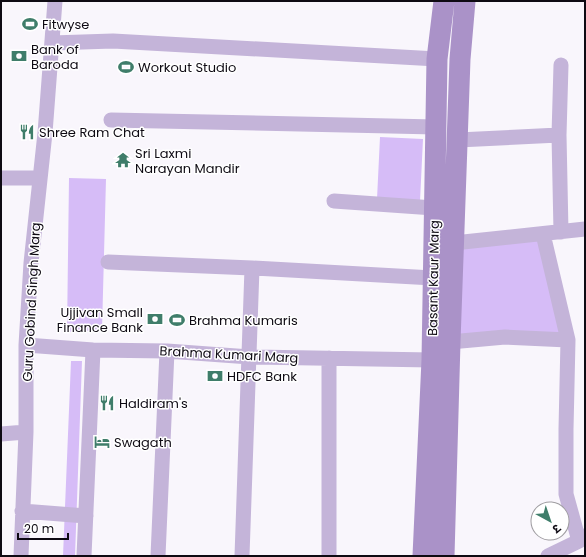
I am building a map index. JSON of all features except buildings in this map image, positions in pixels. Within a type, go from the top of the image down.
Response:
[{"type":"main road","name":"Basant Kaur Marg","points":[[423,556],[432,360],[437,59],[444,1]]},
{"type":"main road","name":"Basant Kaur Marg","points":[[444,556],[460,59],[465,1]]},
{"type":"street","name":"Guru Gobind Singh Marg","points":[[21,556],[26,432],[26,345],[31,263],[40,178],[55,1]]},
{"type":"street","points":[[52,43],[113,41],[437,59]]},
{"type":"street","points":[[561,65],[559,135],[561,232]]},
{"type":"street","points":[[112,120],[436,127]]},
{"type":"street","points":[[458,140],[559,135]]},
{"type":"street","points":[[1,178],[40,178]]},
{"type":"street","points":[[334,201],[434,208]]},
{"type":"street","points":[[454,243],[585,229]]},
{"type":"street","points":[[543,234],[568,340],[566,494],[582,539],[548,556]]},
{"type":"street","points":[[108,262],[433,278]]},
{"type":"street","points":[[242,556],[252,268]]},
{"type":"street","points":[[450,342],[505,336],[568,340]]},
{"type":"street","name":"Brahma Kumari Marg","points":[[26,345],[93,350],[167,351],[250,357],[432,360]]},
{"type":"street","points":[[84,556],[93,350]]},
{"type":"street","points":[[158,556],[167,351]]},
{"type":"street","points":[[329,358],[329,556]]},
{"type":"street","points":[[1,434],[26,432]]},
{"type":"street","points":[[22,511],[86,516]]},
{"type":"shaded area","points":[[380,137],[423,139],[420,201],[377,199]]},
{"type":"shaded area","points":[[69,178],[106,179],[102,330],[67,332]]},
{"type":"shaded area","points":[[543,234],[568,340],[451,334],[454,243]]},
{"type":"shaded area","points":[[71,361],[82,361],[75,556],[63,556]]},
{"type":"place","name":"Fitwyse","points":[[30,24]]},
{"type":"place","name":"Bank of Baroda","points":[[19,56]]},
{"type":"place","name":"Workout Studio","points":[[126,67]]},
{"type":"place","name":"Shree Ram Chat","points":[[27,132]]},
{"type":"place","name":"Sri Laxmi Narayan Mandir","points":[[123,160]]},
{"type":"place","name":"Ujjivan Small Finance Bank","points":[[155,319]]},
{"type":"place","name":"Brahma Kumaris","points":[[177,320]]},
{"type":"place","name":"HDFC Bank","points":[[215,376]]},
{"type":"place","name":"Haldiram's","points":[[107,403]]},
{"type":"place","name":"Swagath","points":[[102,442]]}]
